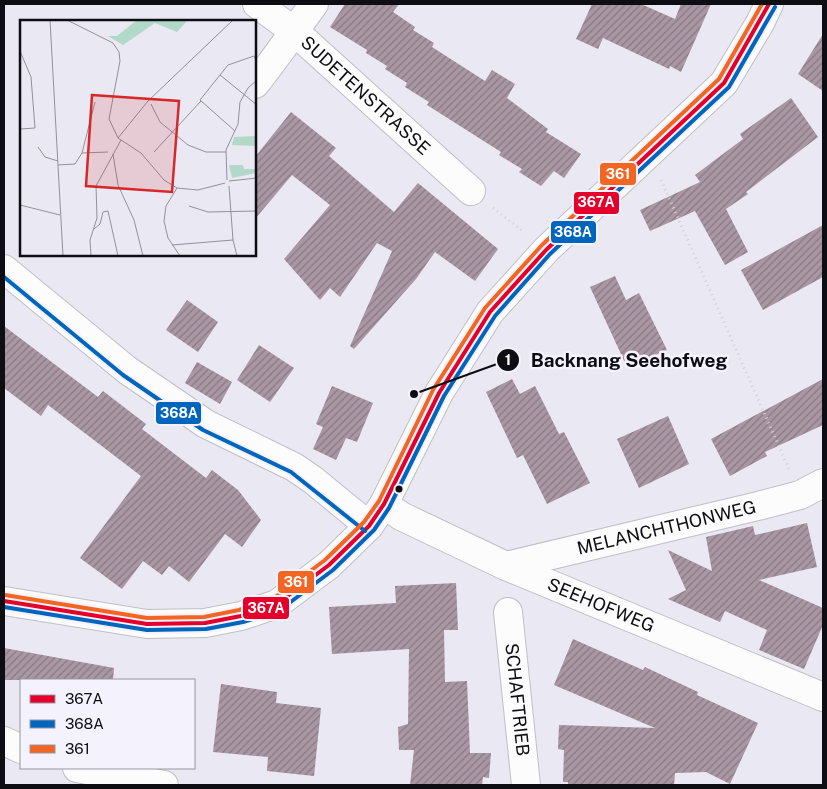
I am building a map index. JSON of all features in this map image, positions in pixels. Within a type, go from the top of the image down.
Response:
[{"type":"street","name":"SUDETENSTRASSE","points":[[257,4],[294,31],[471,191]]},
{"type":"street","points":[[256,83],[285,46],[314,4]]},
{"type":"street","points":[[4,601],[147,624],[205,624],[241,616],[277,604],[329,565],[369,526],[384,504],[439,393],[490,312],[546,250],[724,83],[760,23],[769,4]]},
{"type":"street","points":[[4,269],[128,370],[206,424],[294,467],[313,480],[369,526]]},
{"type":"street","name":"MELANCHTHONWEG","points":[[506,566],[812,489]]},
{"type":"street","name":"SEEHOFWEG","points":[[384,504],[401,516],[506,566],[823,697]]},
{"type":"street","name":"SCHAFTRIEB","points":[[508,612],[526,785]]},
{"type":"street","points":[[4,742],[20,749]]},
{"type":"street","points":[[82,769],[164,785]]},
{"type":"path","points":[[650,154],[812,489]]},
{"type":"building","points":[[345,4],[399,4],[393,12],[415,27],[413,30],[434,43],[432,47],[485,81],[492,70],[515,84],[507,98],[548,129],[546,132],[581,154],[564,178],[554,171],[541,186],[519,172],[522,169],[499,155],[501,152],[427,105],[429,102],[405,87],[407,83],[385,69],[387,66],[366,53],[367,50],[330,27]]},
{"type":"building","points":[[592,4],[641,4],[675,19],[681,4],[711,4],[681,72],[670,66],[669,69],[603,38],[598,49],[576,39]]},
{"type":"building","points":[[823,34],[823,91],[798,74]]},
{"type":"building","points":[[791,98],[818,137],[746,192],[748,194],[726,209],[748,252],[725,265],[695,211],[650,231],[640,210],[700,182],[695,175],[743,139],[740,134]]},
{"type":"building","points":[[291,112],[336,148],[329,156],[394,212],[418,183],[498,249],[475,281],[435,252],[416,279],[354,349],[350,346],[392,251],[377,243],[340,297],[330,288],[320,300],[284,259],[330,205],[292,175],[256,218],[256,156]]},
{"type":"building","points":[[823,225],[823,277],[763,310],[741,270]]},
{"type":"building","points":[[615,276],[626,300],[639,293],[667,350],[627,367],[590,287]]},
{"type":"building","points":[[187,300],[218,322],[198,352],[166,330]]},
{"type":"building","points":[[4,326],[98,397],[103,391],[146,424],[142,429],[206,478],[212,470],[238,490],[261,520],[242,547],[225,534],[189,582],[169,566],[162,575],[143,561],[122,589],[80,558],[141,476],[48,405],[41,416],[4,388]]},
{"type":"building","points":[[259,345],[294,368],[270,402],[237,380]]},
{"type":"building","points":[[197,362],[232,382],[220,404],[185,383]]},
{"type":"building","points":[[512,379],[520,394],[535,386],[559,434],[564,432],[590,483],[547,504],[523,455],[517,458],[486,392]]},
{"type":"building","points":[[823,379],[823,425],[765,452],[767,456],[730,476],[711,439]]},
{"type":"building","points":[[332,386],[373,403],[357,442],[346,438],[336,460],[313,449],[323,427],[316,424]]},
{"type":"building","points":[[668,416],[689,464],[639,488],[617,439]]},
{"type":"building","points":[[807,523],[817,567],[759,580],[823,608],[823,625],[804,669],[759,650],[767,630],[725,611],[720,622],[668,599],[686,590],[668,550],[712,571],[706,537],[753,526],[755,535]]},
{"type":"building","points":[[456,583],[458,630],[444,630],[445,682],[467,681],[470,753],[491,753],[489,778],[483,777],[482,785],[410,785],[414,750],[399,750],[398,727],[408,724],[409,649],[332,654],[329,607],[396,603],[395,586]]},
{"type":"building","points":[[573,639],[643,670],[645,667],[698,692],[697,695],[758,723],[730,784],[706,772],[675,773],[674,785],[568,785],[568,782],[563,782],[564,750],[558,749],[559,725],[655,728],[554,685]]},
{"type":"building","points":[[4,648],[114,668],[113,679],[4,680]]},
{"type":"building","points":[[221,684],[277,692],[276,703],[321,708],[314,776],[267,771],[268,757],[213,752]]},
{"type":"transit line","name":"361","points":[[5,595],[147,618],[204,617],[239,610],[274,598],[325,560],[364,522],[379,501],[433,390],[485,308],[542,245],[719,79],[762,4]]},
{"type":"transit line","name":"367A","points":[[4,601],[147,624],[205,623],[241,616],[277,604],[329,565],[369,526],[384,504],[439,393],[490,312],[546,250],[724,83],[769,4]]},
{"type":"transit line","name":"368A","points":[[4,607],[147,630],[206,629],[243,622],[280,610],[333,570],[374,530],[389,508],[444,396],[495,316],[550,254],[729,87],[775,7]]},
{"type":"transit line","name":"368A","points":[[4,277],[123,375],[203,430],[291,472],[365,531]]},
{"type":"place","name":"Backnang Seehofweg","points":[[414,394]]}]
